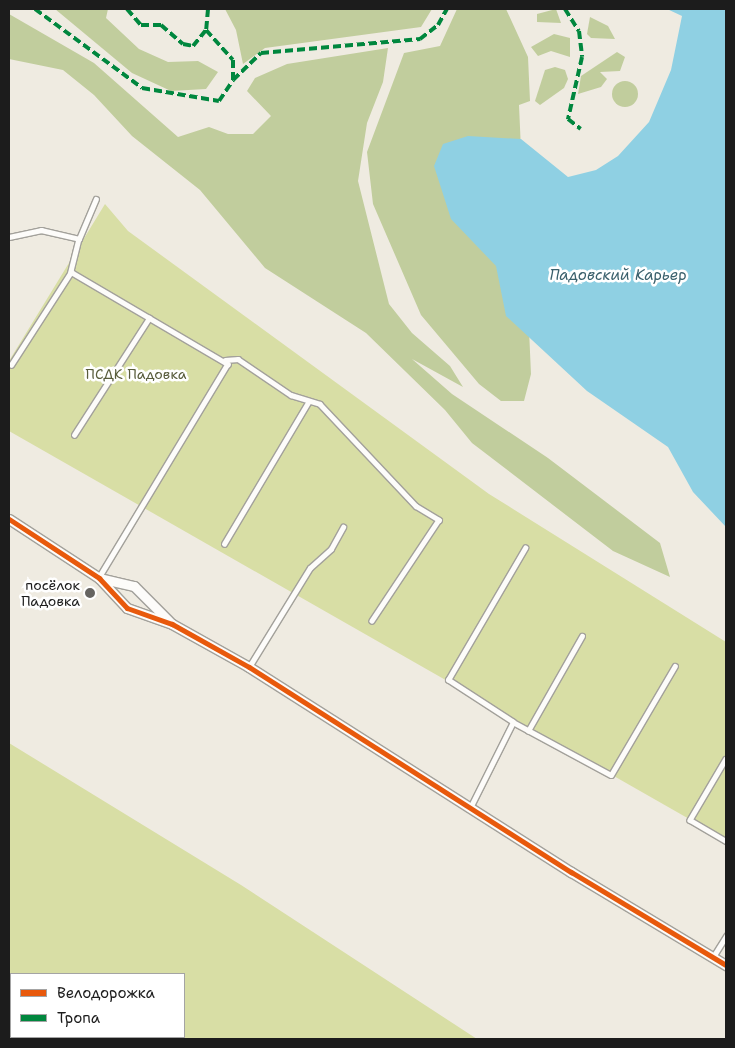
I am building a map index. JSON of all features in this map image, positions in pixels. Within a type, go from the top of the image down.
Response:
[{"type":"street","points":[[9,519],[99,578],[127,608],[172,624],[249,667],[470,808],[726,965]]},
{"type":"street","points":[[99,578],[134,586],[172,624]]},
{"type":"lane","points":[[11,365],[71,272],[79,239],[96,199]]},
{"type":"lane","points":[[9,237],[41,230],[79,239]]},
{"type":"lane","points":[[71,272],[225,360],[238,360],[309,401],[320,404],[416,506],[439,520],[372,622]]},
{"type":"lane","points":[[74,436],[149,318]]},
{"type":"lane","points":[[99,578],[228,371],[225,360]]},
{"type":"lane","points":[[224,544],[309,401]]},
{"type":"lane","points":[[249,667],[310,568],[331,549],[343,527]]},
{"type":"lane","points":[[525,548],[448,680],[528,731],[612,775],[675,666]]},
{"type":"lane","points":[[528,731],[582,636]]},
{"type":"lane","points":[[470,808],[513,722]]},
{"type":"lane","points":[[726,759],[690,820],[726,842]]},
{"type":"lane","points":[[713,957],[726,936]]},
{"type":"green space","points":[[55,9],[108,9],[106,18],[139,49],[168,62],[198,61],[218,72],[206,89],[171,91],[132,73]]},
{"type":"green space","points":[[225,9],[432,9],[421,27],[265,48],[243,64],[236,30]]},
{"type":"green space","points":[[457,9],[506,9],[528,57],[530,101],[519,105],[531,374],[524,401],[501,401],[479,384],[421,315],[373,204],[367,152],[404,53],[440,46]]},
{"type":"green space","points":[[556,9],[561,23],[537,22],[537,14]]},
{"type":"green space","points":[[9,14],[94,63],[178,137],[209,127],[228,134],[253,134],[271,116],[247,91],[255,78],[287,64],[388,48],[383,82],[367,123],[358,181],[389,304],[412,333],[450,366],[463,387],[412,359],[452,394],[548,458],[660,543],[670,577],[613,551],[472,443],[445,410],[366,333],[265,268],[200,190],[132,136],[94,95],[63,70],[9,59]]},
{"type":"green space","points":[[590,17],[608,26],[615,39],[591,38],[587,34]]},
{"type":"green space","points":[[554,34],[570,38],[570,57],[551,51],[538,56],[531,47]]},
{"type":"green space","points":[[617,52],[625,57],[620,71],[600,72],[607,79],[601,87],[578,94],[581,76]]},
{"type":"green space","points":[[555,67],[565,70],[568,79],[564,88],[540,105],[535,101],[545,70]]},
{"type":"green space","points":[[625,81],[634,85],[638,94],[634,103],[625,107],[616,103],[612,94],[616,85]]},
{"type":"green space","name":"ПСДК Падовка","points":[[105,204],[128,231],[489,494],[726,642],[726,840],[9,431],[9,361]]},
{"type":"green space","points":[[9,743],[241,885],[477,1039],[86,1039],[84,1038],[185,1038],[185,973],[10,973],[9,989]]},
{"type":"water","name":"Падовский Карьер","points":[[667,9],[726,9],[726,527],[693,492],[668,447],[587,391],[506,316],[496,266],[451,219],[434,166],[443,144],[468,136],[521,139],[568,177],[596,170],[618,156],[649,122],[671,70],[682,16]]},
{"type":"marked path","points":[[35,9],[142,88],[219,101],[233,80],[261,53],[420,39],[438,25],[447,9]]},
{"type":"marked path","points":[[127,9],[141,25],[161,25],[183,44],[193,46],[206,30]]},
{"type":"marked path","points":[[208,9],[206,30],[233,60],[233,80]]},
{"type":"marked path","points":[[565,9],[579,31],[582,57],[568,119],[581,129]]},
{"type":"cycle path","points":[[9,519],[99,578],[127,608],[172,624],[249,667],[571,872],[726,965]]},
{"type":"place","name":"посёлок Падовка","points":[[90,593]]}]
